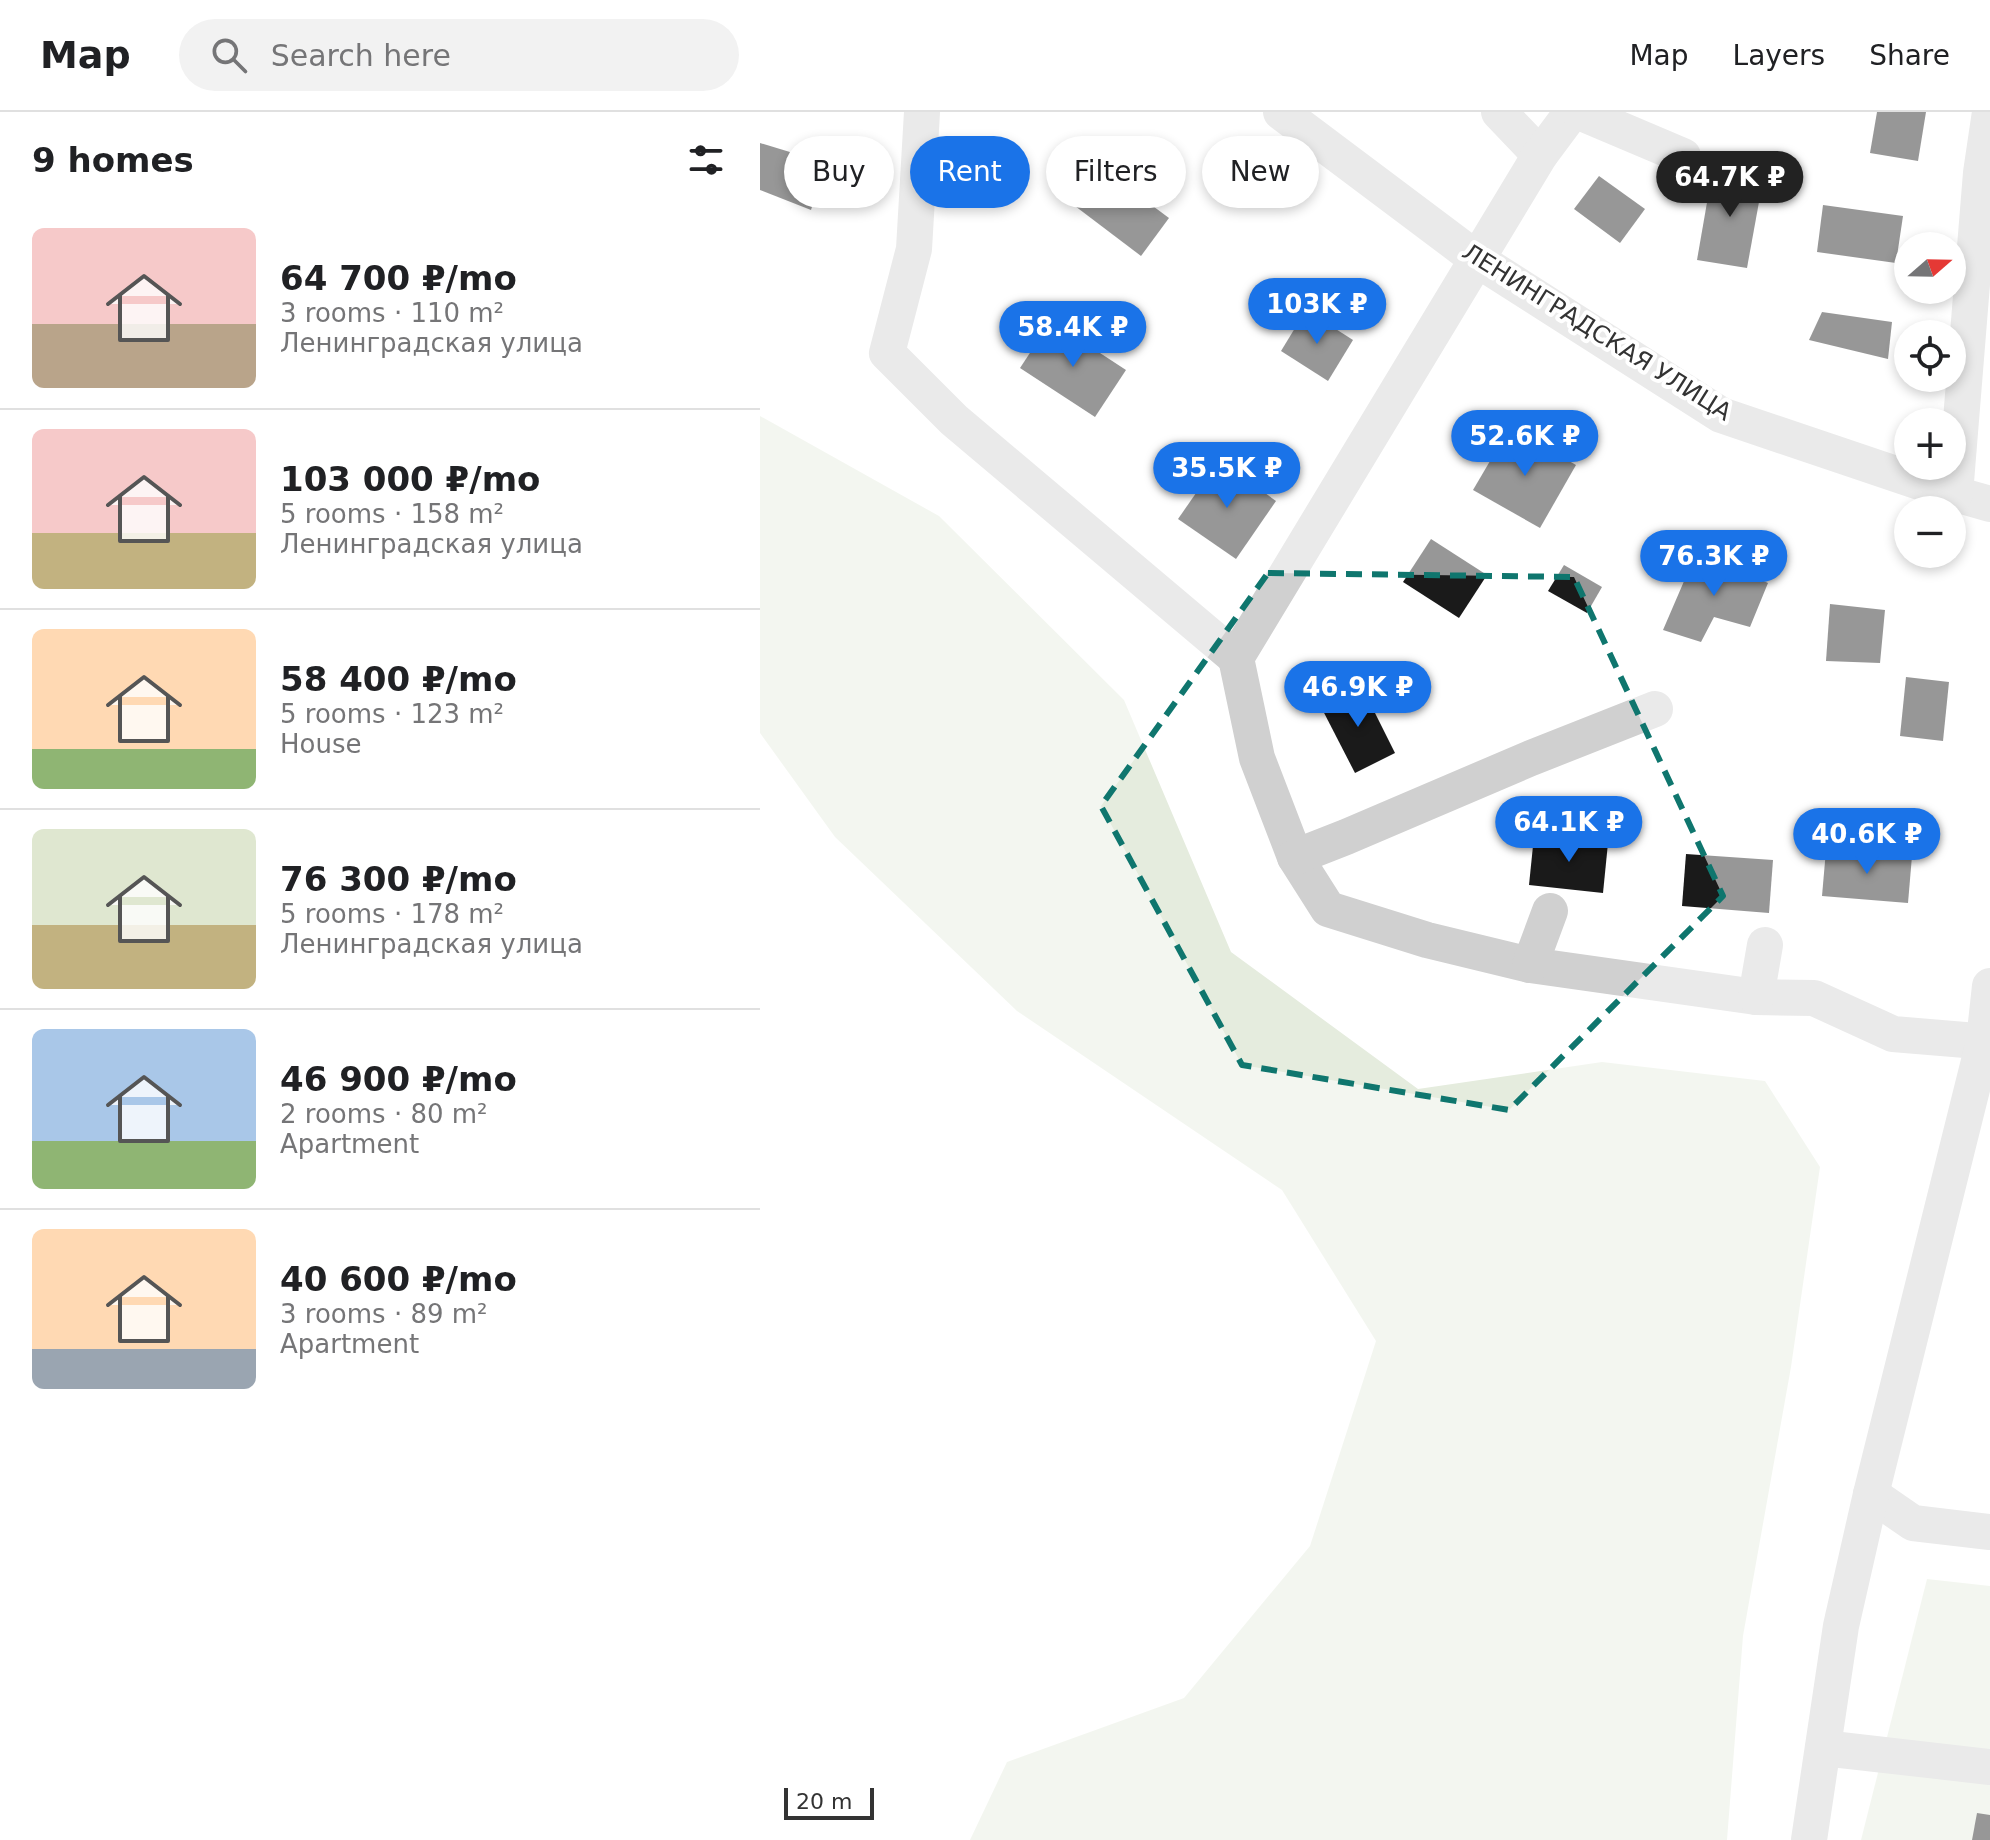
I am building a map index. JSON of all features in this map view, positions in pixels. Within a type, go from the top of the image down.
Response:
[{"type":"street","points":[[922,112],[914,249],[887,353],[954,420],[1236,658],[1257,758],[1295,857],[1328,909],[1427,940],[1530,965],[1756,997],[1814,998],[1893,1034],[1987,1042]]},
{"type":"street","name":"ЛЕНИНГРАДСКАЯ УЛИЦА","points":[[1281,112],[1478,260],[1721,415],[1990,504]]},
{"type":"street","points":[[1499,112],[1540,155]]},
{"type":"street","points":[[1236,658],[1540,155],[1572,112]]},
{"type":"street","points":[[1579,112],[1683,156]]},
{"type":"street","points":[[1955,494],[1978,362],[1981,173],[1990,112]]},
{"type":"street","points":[[1295,857],[1655,709]]},
{"type":"street","points":[[1530,965],[1550,911]]},
{"type":"street","points":[[1756,997],[1765,945]]},
{"type":"street","points":[[1809,1840],[1841,1626],[1871,1494],[1987,1042],[1990,986]]},
{"type":"street","points":[[1871,1494],[1913,1523],[1990,1532]]},
{"type":"street","points":[[1823,1748],[1990,1767]]},
{"type":"highlighted area","points":[[1268,573],[1574,577],[1723,896],[1509,1110],[1242,1065],[1101,806]]},
{"type":"shaded area","points":[[760,416],[939,516],[1124,700],[1231,952],[1418,1089],[1602,1062],[1765,1081],[1820,1167],[1791,1367],[1743,1636],[1727,1840],[970,1840],[1007,1762],[1184,1698],[1310,1546],[1376,1341],[1282,1190],[1017,1011],[835,837],[760,733]]},
{"type":"shaded area","points":[[1927,1579],[1990,1586],[1990,1840],[1861,1840]]},
{"type":"building","points":[[1877,112],[1926,112],[1918,161],[1870,153]]},
{"type":"building","points":[[760,143],[784,150],[784,199],[760,190]]},
{"type":"building","points":[[1713,168],[1763,180],[1747,268],[1697,260]]},
{"type":"building","points":[[1599,176],[1645,209],[1620,243],[1574,209]]},
{"type":"building","points":[[1823,205],[1903,216],[1901,232],[1894,232],[1894,263],[1817,252]]},
{"type":"building","points":[[1078,208],[1156,208],[1169,218],[1141,256]]},
{"type":"building","points":[[1306,310],[1353,340],[1328,381],[1281,351]]},
{"type":"building","points":[[1822,312],[1892,322],[1888,359],[1809,340]]},
{"type":"building","points":[[1051,321],[1126,370],[1095,417],[1020,368]]},
{"type":"building","points":[[1510,427],[1576,465],[1540,528],[1473,490]]},
{"type":"building","points":[[1219,460],[1276,501],[1236,559],[1178,519]]},
{"type":"building","points":[[1431,539],[1487,575],[1459,618],[1403,582]]},
{"type":"building","points":[[1697,551],[1768,583],[1750,627],[1714,617],[1701,642],[1663,630]]},
{"type":"building","points":[[1564,565],[1602,587],[1587,613],[1548,591]]},
{"type":"building","points":[[1830,604],[1885,610],[1880,663],[1826,661]]},
{"type":"building","points":[[1906,677],[1949,682],[1943,741],[1900,736]]},
{"type":"building","points":[[1361,685],[1395,753],[1355,773],[1320,705]]},
{"type":"building","points":[[1534,836],[1608,843],[1603,893],[1529,885]]},
{"type":"building","points":[[1826,850],[1912,856],[1908,903],[1822,896]]},
{"type":"building","points":[[1686,854],[1773,860],[1769,913],[1682,906]]},
{"type":"building","points":[[1977,1813],[1990,1815],[1990,1840],[1972,1840]]}]
